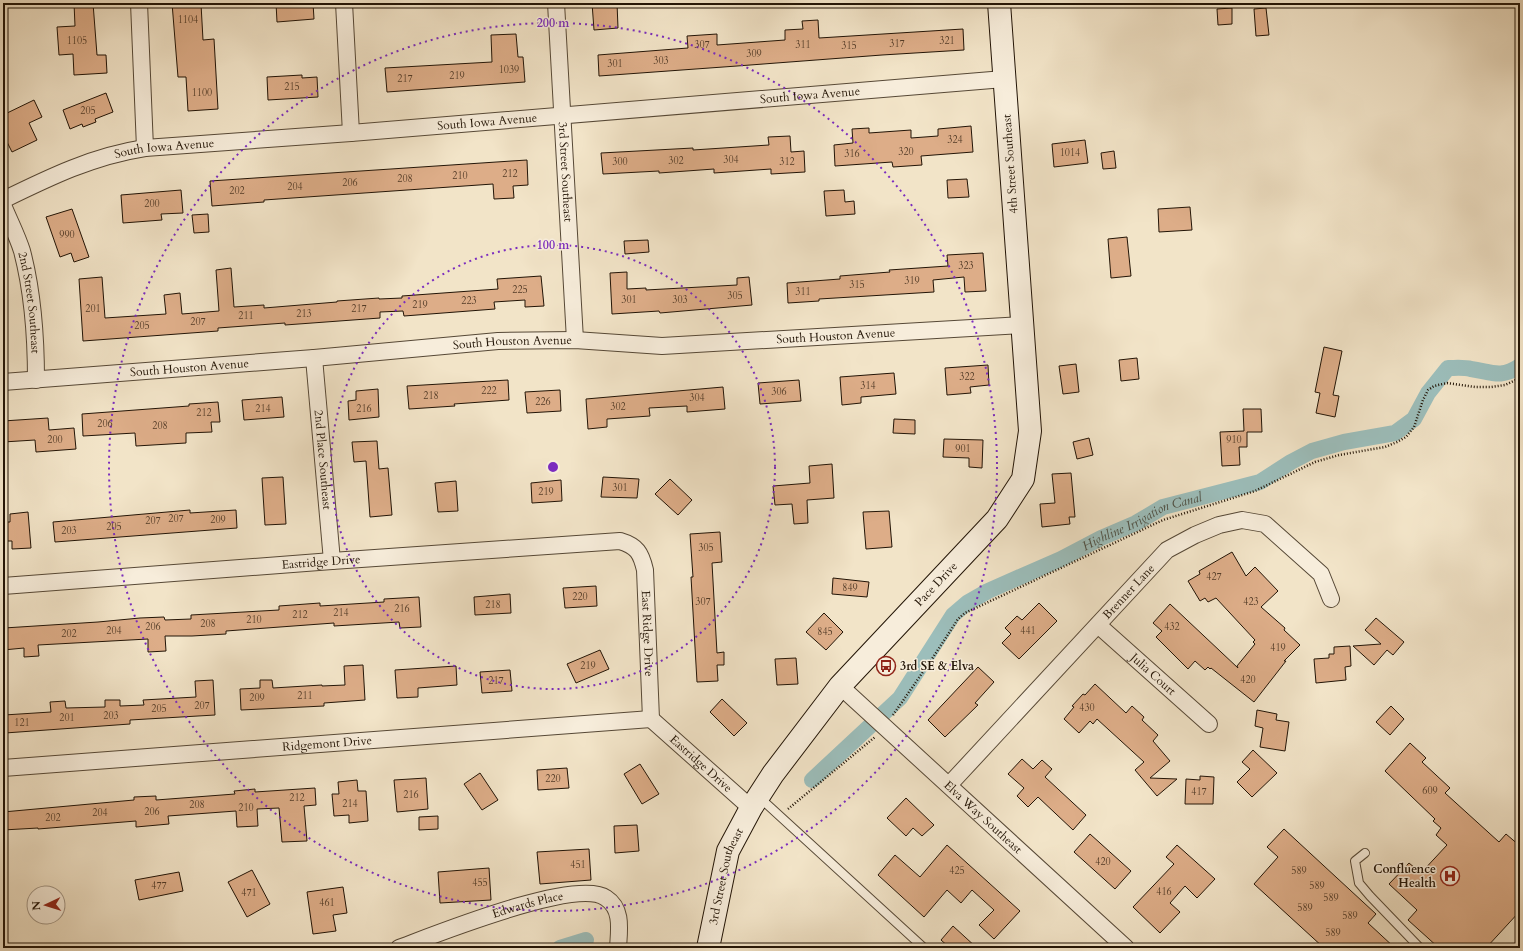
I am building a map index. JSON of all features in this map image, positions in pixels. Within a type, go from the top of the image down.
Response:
[{"type":"street","points":[[138,3],[145,148]]},
{"type":"street","points":[[344,3],[351,133]]},
{"type":"street","name":"3rd Street Southeast","points":[[556,3],[575,340]]},
{"type":"street","name":"4th Street Southeast","points":[[999,3],[1022,325]]},
{"type":"street","name":"South Iowa Avenue","points":[[3,200],[54,175],[97,158],[145,148],[351,133],[1004,78]]},
{"type":"street","name":"2nd Street Southeast","points":[[3,205],[21,249],[30,285],[36,338],[36,380]]},
{"type":"street","name":"South Houston Avenue","points":[[3,382],[314,358],[498,341],[575,340],[662,346],[1022,325]]},
{"type":"street","name":"Pace Drive","points":[[755,802],[773,774],[840,686],[997,519],[1023,479],[1030,431],[1022,325]]},
{"type":"street","name":"2nd Place Southeast","points":[[314,358],[332,561]]},
{"type":"street","name":"Brenner Lane","points":[[949,785],[1168,550],[1195,535],[1219,525],[1242,520],[1265,524],[1321,574],[1331,599]]},
{"type":"street","name":"Eastridge Drive","points":[[3,586],[620,541],[630,544],[636,550]]},
{"type":"street","name":"East Ridge Drive","points":[[636,550],[641,555],[645,570],[651,719]]},
{"type":"street","name":"Julia Court","points":[[1098,625],[1209,724]]},
{"type":"street","name":"Elva Way Southeast","points":[[840,686],[1126,948]]},
{"type":"street","name":"Eastridge Drive","points":[[651,719],[755,802]]},
{"type":"street","name":"Ridgemont Drive","points":[[3,768],[651,719]]},
{"type":"street","name":"3rd Street Southeast","points":[[708,948],[728,851],[755,802]]},
{"type":"street","name":"Edwards Place","points":[[399,948],[474,920],[529,903],[555,896],[594,894],[607,898],[616,910],[618,915],[618,948]]},
{"type":"lane","points":[[755,802],[924,948]]},
{"type":"lane","points":[[1365,853],[1355,860],[1360,883],[1370,896],[1420,948]]},
{"type":"building","points":[[74,3],[93,3],[97,55],[106,55],[107,73],[74,75],[73,54],[59,55],[57,27],[75,26]]},
{"type":"building","points":[[172,3],[195,3],[195,5],[201,4],[203,40],[214,39],[218,109],[188,111],[186,77],[178,77]]},
{"type":"building","points":[[276,3],[313,3],[314,19],[277,22]]},
{"type":"building","points":[[592,3],[617,3],[618,28],[594,30]]},
{"type":"building","points":[[1232,8],[1232,24],[1218,25],[1217,9]]},
{"type":"building","points":[[1266,8],[1269,35],[1256,36],[1254,9]]},
{"type":"building","points":[[818,20],[819,38],[963,29],[964,50],[599,76],[598,55],[688,48],[687,36],[717,34],[717,45],[785,40],[785,30],[803,29],[802,21]]},
{"type":"building","points":[[516,34],[518,57],[523,57],[525,82],[387,92],[385,68],[492,62],[491,35]]},
{"type":"building","points":[[302,75],[302,78],[317,77],[318,97],[268,100],[267,77]]},
{"type":"building","points":[[106,93],[113,112],[95,119],[96,122],[83,127],[82,124],[70,129],[63,110]]},
{"type":"building","points":[[34,100],[42,117],[29,123],[37,140],[12,152],[3,134],[3,115]]},
{"type":"building","points":[[971,126],[973,152],[921,156],[922,165],[893,167],[892,162],[835,166],[834,145],[853,143],[852,129],[869,128],[869,133],[911,130],[911,138],[938,136],[938,129]]},
{"type":"building","points":[[790,136],[791,152],[804,151],[805,172],[771,174],[771,169],[714,173],[714,169],[659,173],[659,171],[603,174],[601,153],[693,148],[693,150],[769,145],[768,137]]},
{"type":"building","points":[[1085,140],[1088,163],[1054,167],[1052,144]]},
{"type":"building","points":[[1114,151],[1116,168],[1103,169],[1101,153]]},
{"type":"building","points":[[527,160],[528,185],[513,186],[514,198],[494,199],[493,184],[264,200],[264,202],[212,206],[210,181]]},
{"type":"building","points":[[967,179],[969,197],[948,198],[947,180]]},
{"type":"building","points":[[181,190],[183,213],[161,214],[162,220],[123,223],[121,195]]},
{"type":"building","points":[[844,190],[845,202],[854,201],[855,214],[826,216],[824,191]]},
{"type":"building","points":[[1190,207],[1192,230],[1159,232],[1158,209]]},
{"type":"building","points":[[72,209],[89,257],[74,262],[71,253],[60,257],[46,217]]},
{"type":"building","points":[[208,214],[209,232],[194,233],[192,215]]},
{"type":"building","points":[[1127,237],[1131,276],[1111,278],[1108,239]]},
{"type":"building","points":[[648,240],[649,252],[625,254],[624,241]]},
{"type":"building","points":[[983,253],[986,291],[965,292],[964,277],[933,280],[934,292],[819,299],[819,301],[788,303],[787,283],[840,279],[840,276],[890,272],[889,270],[948,266],[947,255]]},
{"type":"building","points":[[231,268],[234,307],[264,305],[264,308],[337,301],[402,298],[402,296],[498,289],[497,279],[541,276],[544,306],[525,307],[525,300],[494,302],[495,309],[404,316],[403,311],[380,312],[380,318],[218,328],[218,331],[83,341],[79,279],[102,277],[105,318],[166,314],[164,295],[180,293],[182,314],[219,311],[216,270]]},
{"type":"building","points":[[627,272],[627,289],[646,288],[646,290],[737,285],[737,278],[749,277],[752,305],[660,313],[659,311],[612,314],[610,273]]},
{"type":"building","points":[[1324,347],[1342,351],[1333,395],[1339,396],[1335,417],[1316,413],[1320,393],[1315,392]]},
{"type":"building","points":[[1137,358],[1139,379],[1121,381],[1119,360]]},
{"type":"building","points":[[1076,364],[1079,392],[1063,394],[1059,366]]},
{"type":"building","points":[[988,365],[989,385],[970,387],[971,393],[947,395],[945,368]]},
{"type":"building","points":[[894,373],[896,394],[861,397],[861,403],[842,405],[840,377]]},
{"type":"building","points":[[508,380],[509,400],[409,409],[407,386]]},
{"type":"building","points":[[799,380],[801,401],[760,404],[758,383]]},
{"type":"building","points":[[723,387],[725,409],[687,412],[687,406],[649,408],[650,416],[607,419],[607,427],[588,429],[586,399]]},
{"type":"building","points":[[378,389],[379,417],[349,420],[348,401],[356,400],[356,391]]},
{"type":"building","points":[[560,390],[561,411],[527,413],[525,392]]},
{"type":"building","points":[[282,397],[284,417],[244,420],[242,400]]},
{"type":"building","points":[[218,402],[220,422],[211,422],[212,432],[186,433],[186,443],[136,446],[135,433],[83,436],[82,414],[189,406],[189,404]]},
{"type":"building","points":[[1243,409],[1261,409],[1262,432],[1247,432],[1247,447],[1239,447],[1240,465],[1222,466],[1220,432],[1244,431]]},
{"type":"building","points":[[48,418],[49,430],[74,428],[76,449],[36,452],[35,440],[3,442],[3,421]]},
{"type":"building","points":[[894,419],[915,420],[915,434],[893,433]]},
{"type":"building","points":[[1089,438],[1093,455],[1077,459],[1073,442]]},
{"type":"building","points":[[944,439],[983,440],[982,468],[969,467],[969,458],[943,457]]},
{"type":"building","points":[[377,441],[379,469],[388,468],[392,515],[370,517],[366,461],[354,462],[352,442]]},
{"type":"building","points":[[832,464],[834,498],[807,500],[808,523],[794,524],[792,504],[775,505],[773,486],[810,483],[809,466]]},
{"type":"building","points":[[1071,473],[1075,517],[1069,517],[1070,524],[1042,527],[1040,504],[1055,503],[1052,474]]},
{"type":"building","points":[[283,477],[286,524],[265,525],[262,478]]},
{"type":"building","points":[[603,477],[639,479],[637,498],[601,497]]},
{"type":"building","points":[[670,479],[692,500],[678,515],[655,494]]},
{"type":"building","points":[[561,480],[562,501],[532,503],[531,483]]},
{"type":"building","points":[[456,481],[458,511],[438,512],[435,483]]},
{"type":"building","points":[[190,510],[190,513],[236,510],[237,528],[55,542],[53,522]]},
{"type":"building","points":[[889,511],[892,547],[866,549],[863,512]]},
{"type":"building","points":[[28,512],[31,548],[12,549],[12,541],[4,541],[3,522],[10,522],[10,514]]},
{"type":"building","points":[[720,532],[722,562],[712,563],[717,653],[724,652],[724,665],[717,665],[718,681],[697,682],[690,534]]},
{"type":"building","points":[[1232,552],[1246,576],[1255,567],[1278,591],[1261,607],[1285,628],[1284,630],[1300,645],[1284,661],[1286,661],[1254,702],[1211,668],[1210,669],[1208,667],[1205,670],[1195,661],[1188,669],[1156,637],[1162,631],[1153,623],[1170,604],[1238,668],[1237,666],[1255,644],[1253,642],[1255,640],[1216,598],[1208,602],[1205,598],[1200,601],[1188,581],[1200,574],[1199,571]]},
{"type":"building","points":[[833,578],[869,582],[867,597],[832,594]]},
{"type":"building","points":[[596,586],[597,606],[565,608],[563,588]]},
{"type":"building","points":[[510,594],[511,613],[475,615],[474,597]]},
{"type":"building","points":[[419,597],[421,627],[400,628],[399,622],[334,626],[334,623],[226,631],[226,634],[165,636],[166,651],[148,652],[148,639],[38,645],[39,656],[24,657],[24,648],[3,650],[3,638],[5,638],[4,628],[140,618],[164,617],[165,620],[191,619],[191,615],[279,610],[279,606],[320,603],[320,606],[384,602],[384,599]]},
{"type":"building","points":[[1039,603],[1057,621],[1019,659],[1002,643],[1011,634],[1005,628],[1017,616],[1022,620]]},
{"type":"building","points":[[824,613],[843,632],[826,650],[806,632]]},
{"type":"building","points":[[1376,618],[1404,642],[1393,655],[1387,650],[1374,665],[1353,646],[1381,644],[1365,630]]},
{"type":"building","points":[[1350,646],[1351,666],[1345,667],[1346,680],[1316,683],[1314,659],[1329,658],[1329,654],[1334,654],[1334,647]]},
{"type":"building","points":[[600,650],[609,669],[576,683],[567,664]]},
{"type":"building","points":[[796,658],[798,684],[777,685],[775,659]]},
{"type":"building","points":[[363,665],[365,700],[324,703],[324,706],[241,710],[240,689],[260,688],[260,680],[272,680],[273,688],[345,685],[344,666]]},
{"type":"building","points":[[456,666],[457,685],[418,688],[418,697],[397,698],[395,670]]},
{"type":"building","points":[[978,667],[994,682],[975,703],[978,705],[945,737],[928,720]]},
{"type":"building","points":[[510,670],[512,691],[482,693],[480,672]]},
{"type":"building","points":[[213,680],[215,715],[130,720],[130,724],[5,733],[4,715],[51,712],[50,702],[65,701],[66,708],[105,707],[105,700],[120,700],[120,706],[144,705],[143,700],[196,697],[195,681]]},
{"type":"building","points":[[1095,684],[1126,713],[1132,706],[1144,717],[1142,720],[1158,735],[1153,741],[1170,761],[1150,778],[1177,779],[1157,796],[1135,770],[1144,762],[1097,719],[1093,724],[1090,721],[1079,733],[1064,719],[1074,707],[1072,706]]},
{"type":"building","points":[[722,699],[747,723],[734,736],[710,712]]},
{"type":"building","points":[[1391,706],[1404,719],[1390,735],[1376,722]]},
{"type":"building","points":[[1257,710],[1277,714],[1276,720],[1289,722],[1285,751],[1260,747],[1263,728],[1255,726]]},
{"type":"building","name":"Confluence Health","points":[[1410,743],[1426,758],[1422,762],[1450,788],[1445,793],[1499,842],[1506,834],[1520,846],[1520,911],[1486,948],[1439,948],[1408,920],[1417,910],[1389,884],[1409,863],[1421,873],[1447,845],[1436,835],[1441,828],[1433,821],[1435,819],[1385,771]]},
{"type":"building","points":[[1253,750],[1277,773],[1252,797],[1237,782],[1250,769],[1242,762]]},
{"type":"building","points":[[1022,759],[1033,769],[1042,760],[1052,769],[1045,777],[1086,815],[1073,830],[1038,797],[1028,807],[1017,796],[1024,788],[1008,774]]},
{"type":"building","points":[[640,764],[659,794],[642,804],[624,774]]},
{"type":"building","points":[[567,768],[569,788],[538,790],[537,770]]},
{"type":"building","points":[[480,773],[498,800],[482,810],[464,784]]},
{"type":"building","points":[[1200,776],[1214,777],[1213,804],[1185,804],[1186,779],[1200,780]]},
{"type":"building","points":[[426,778],[428,809],[397,812],[394,780]]},
{"type":"building","points":[[357,780],[358,791],[366,791],[368,821],[349,823],[349,815],[334,816],[332,794],[339,794],[338,782]]},
{"type":"building","points":[[315,788],[316,805],[304,806],[307,841],[282,842],[279,808],[257,809],[258,826],[237,827],[236,811],[168,816],[169,824],[136,827],[136,821],[38,829],[3,830],[3,812],[134,800],[134,797],[156,796],[156,800],[235,794],[234,791],[255,789],[255,792]]},
{"type":"building","points":[[906,798],[934,825],[922,836],[913,828],[906,836],[887,818]]},
{"type":"building","points":[[438,816],[438,829],[419,830],[419,817]]},
{"type":"building","points":[[637,825],[639,851],[615,853],[614,826]]},
{"type":"building","points":[[1284,829],[1376,914],[1368,923],[1395,948],[1324,948],[1254,884],[1278,857],[1267,847]]},
{"type":"building","points":[[1090,834],[1131,871],[1115,889],[1074,852]]},
{"type":"building","points":[[947,845],[1020,911],[994,939],[979,925],[994,910],[972,890],[961,903],[947,890],[924,917],[878,875],[895,855],[920,877]]},
{"type":"building","points":[[1177,845],[1215,879],[1197,898],[1185,886],[1170,903],[1180,912],[1160,933],[1133,907],[1174,864],[1166,857]]},
{"type":"building","points":[[589,849],[591,880],[540,884],[537,852]]},
{"type":"building","points":[[489,868],[491,900],[440,903],[438,872]]},
{"type":"building","points":[[252,870],[270,904],[247,917],[228,882]]},
{"type":"building","points":[[179,872],[183,891],[139,900],[135,880]]},
{"type":"building","points":[[343,887],[347,913],[333,915],[336,931],[313,934],[307,892]]},
{"type":"building","points":[[953,926],[977,948],[950,948],[941,940]]},
{"type":"waterway","name":"Highline Irrigation Canal","points":[[812,780],[900,698],[953,615],[967,603],[988,591],[1061,559],[1101,538],[1136,523],[1163,507],[1260,482],[1291,462],[1312,451],[1344,442],[1395,433],[1414,419],[1428,393],[1448,368],[1465,368],[1496,374],[1507,372],[1520,366]]},
{"type":"waterway","name":"Highline Irrigation Canal","points":[[560,948],[586,940]]},
{"type":"place","name":"3rd SE & Elva","points":[[886,666]]},
{"type":"place","name":"Confluence Health","points":[[1450,876]]}]
